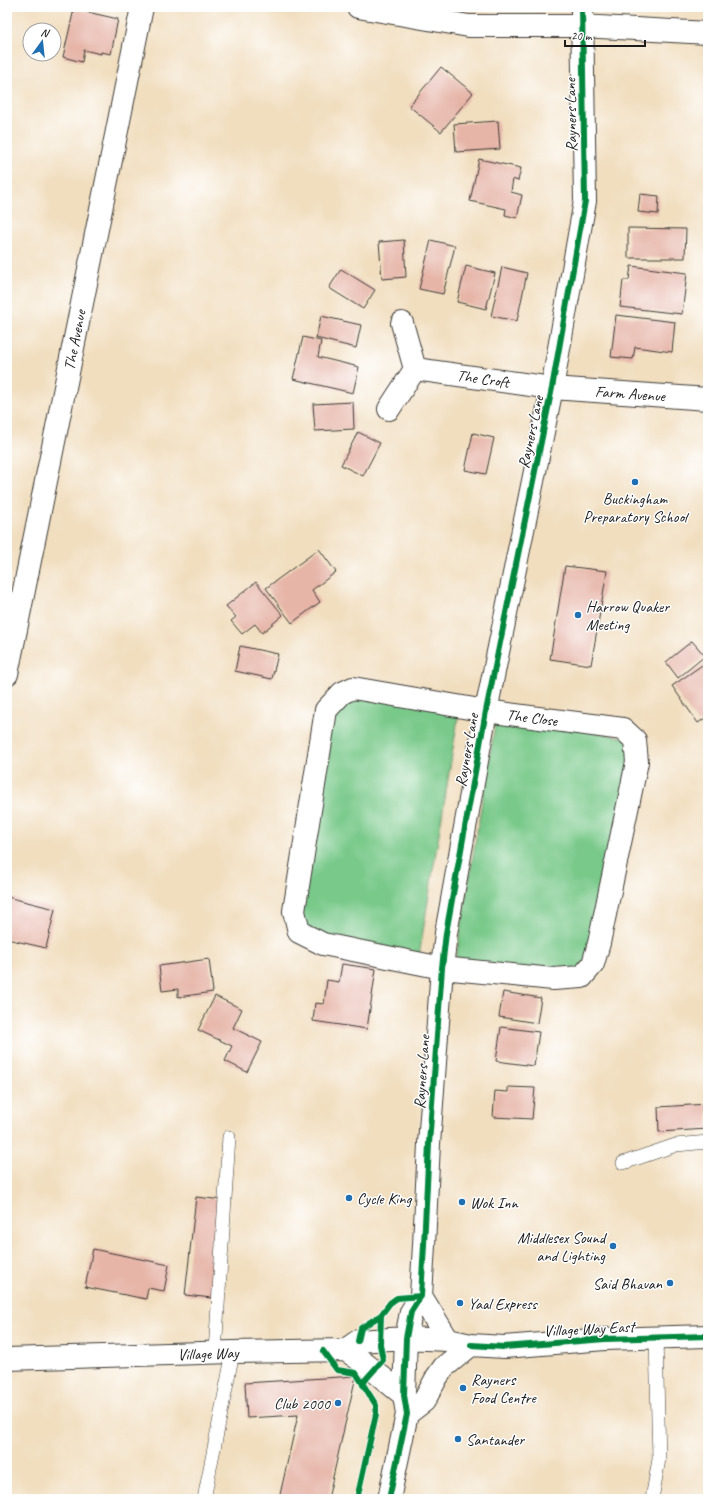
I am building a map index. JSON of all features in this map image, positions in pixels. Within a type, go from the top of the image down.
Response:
[{"type":"street","name":"The Avenue","points":[[7,674],[142,7]]},
{"type":"street","points":[[358,7],[469,26],[581,16],[708,33]]},
{"type":"street","name":"Rayners Lane","points":[[421,1296],[428,1144],[442,968],[448,926],[486,711],[552,388],[585,201],[581,16]]},
{"type":"street","points":[[389,409],[415,369],[402,323]]},
{"type":"street","name":"The Croft","points":[[415,369],[552,388]]},
{"type":"street","name":"Farm Avenue","points":[[552,388],[708,399]]},
{"type":"street","name":"The Close","points":[[353,688],[486,711],[624,729],[635,740],[638,762],[599,943],[593,964],[582,977],[553,979],[442,968],[323,944],[299,932],[294,911],[326,710],[342,693],[353,688]]},
{"type":"street","points":[[389,1499],[405,1405],[406,1338],[410,1312],[421,1296],[448,1340]]},
{"type":"street","name":"Village Way East","points":[[406,1338],[448,1340],[471,1345],[504,1347],[605,1339],[708,1336]]},
{"type":"street","name":"Village Way","points":[[7,1359],[224,1352],[345,1350],[358,1341],[406,1338]]},
{"type":"street","points":[[405,1405],[424,1401],[444,1367],[471,1345]]},
{"type":"street","points":[[345,1350],[360,1359],[385,1381],[405,1405]]},
{"type":"lane","points":[[204,1499],[224,1352],[229,1137]]},
{"type":"lane","points":[[623,1163],[676,1145],[708,1142]]},
{"type":"lane","points":[[652,1499],[659,1459],[656,1338]]},
{"type":"green space","points":[[342,693],[460,706],[418,962],[299,932],[326,710]]},
{"type":"green space","points":[[497,712],[635,740],[582,977],[454,969]]},
{"type":"building","points":[[74,9],[118,19],[111,54],[101,52],[101,54],[84,50],[82,62],[63,57]]},
{"type":"building","points":[[441,67],[473,93],[441,132],[409,106]]},
{"type":"building","points":[[498,121],[500,149],[456,152],[454,124]]},
{"type":"building","points":[[479,159],[521,168],[518,181],[513,179],[511,192],[522,195],[517,218],[505,215],[506,209],[470,201]]},
{"type":"building","points":[[640,194],[659,196],[658,214],[638,212]]},
{"type":"building","points":[[628,228],[686,229],[685,258],[628,258]]},
{"type":"building","points":[[404,240],[406,277],[382,279],[379,242]]},
{"type":"building","points":[[431,240],[455,246],[443,294],[419,289]]},
{"type":"building","points":[[466,266],[495,273],[486,309],[457,302]]},
{"type":"building","points":[[631,266],[687,273],[682,314],[620,307],[623,280],[629,280]]},
{"type":"building","points":[[502,267],[527,273],[517,321],[491,316]]},
{"type":"building","points":[[341,269],[375,290],[363,309],[329,288]]},
{"type":"building","points":[[616,315],[675,322],[672,352],[635,347],[633,359],[611,357]]},
{"type":"building","points":[[321,316],[361,325],[356,348],[316,338]]},
{"type":"building","points":[[303,337],[321,341],[318,357],[359,367],[353,393],[293,379]]},
{"type":"building","points":[[353,402],[354,429],[315,431],[313,404]]},
{"type":"building","points":[[358,432],[380,443],[363,476],[341,465]]},
{"type":"building","points":[[473,433],[494,438],[486,474],[465,470]]},
{"type":"building","points":[[319,549],[336,572],[312,590],[320,602],[292,623],[266,588]]},
{"type":"building","name":"Harrow Quaker Meeting","points":[[565,566],[607,571],[591,665],[550,659]]},
{"type":"building","points":[[256,582],[283,615],[262,633],[255,624],[242,634],[231,621],[236,617],[226,606]]},
{"type":"building","points":[[692,641],[705,656],[678,678],[666,662]]},
{"type":"building","points":[[240,646],[278,654],[272,679],[235,671]]},
{"type":"building","points":[[708,661],[708,716],[698,723],[672,686]]},
{"type":"building","points":[[7,897],[55,909],[46,948],[7,939]]},
{"type":"building","points":[[209,959],[213,992],[178,997],[178,989],[162,991],[159,966]]},
{"type":"building","points":[[342,964],[376,969],[367,1029],[313,1021],[315,1003],[324,1004],[327,980],[339,982]]},
{"type":"building","points":[[503,992],[541,998],[537,1023],[499,1017]]},
{"type":"building","points":[[215,996],[242,1009],[233,1028],[262,1042],[247,1072],[225,1061],[232,1046],[198,1030]]},
{"type":"building","points":[[501,1027],[539,1032],[534,1066],[496,1061]]},
{"type":"building","points":[[508,1087],[535,1088],[532,1119],[493,1117],[495,1091],[508,1092]]},
{"type":"building","points":[[708,1104],[708,1129],[659,1132],[658,1107]]},
{"type":"building","points":[[196,1197],[223,1200],[212,1298],[185,1295]]},
{"type":"building","points":[[93,1249],[169,1265],[164,1291],[148,1288],[146,1299],[85,1287]]},
{"type":"building","points":[[356,1376],[328,1499],[279,1499],[298,1415],[247,1418],[245,1383]]},
{"type":"cycle path","points":[[389,1499],[407,1414],[404,1395],[406,1338],[411,1312],[421,1296],[429,1144],[446,933],[486,711],[552,388],[585,201],[582,7]]},
{"type":"cycle path","points":[[358,1341],[361,1328],[381,1315],[390,1303],[397,1298],[421,1296]]},
{"type":"cycle path","points":[[363,1385],[366,1379],[383,1360],[380,1345],[381,1315]]},
{"type":"cycle path","points":[[471,1345],[504,1347],[605,1339],[708,1336]]},
{"type":"cycle path","points":[[323,1351],[337,1370],[356,1373],[376,1405],[376,1414],[357,1499]]},
{"type":"place","name":"Buckingham Preparatory School","points":[[635,482]]},
{"type":"place","name":"Harrow Quaker Meeting","points":[[578,615]]},
{"type":"place","name":"Cycle King","points":[[349,1198]]},
{"type":"place","name":"Wok Inn","points":[[462,1202]]},
{"type":"place","name":"Middlesex Sound and Lighting","points":[[613,1246]]},
{"type":"place","name":"Said Bhavan","points":[[670,1283]]},
{"type":"place","name":"Yaal Express","points":[[460,1303]]},
{"type":"place","name":"Rayners Food Centre","points":[[463,1388]]},
{"type":"place","name":"Club 2000","points":[[338,1403]]},
{"type":"place","name":"Santander","points":[[458,1439]]}]
